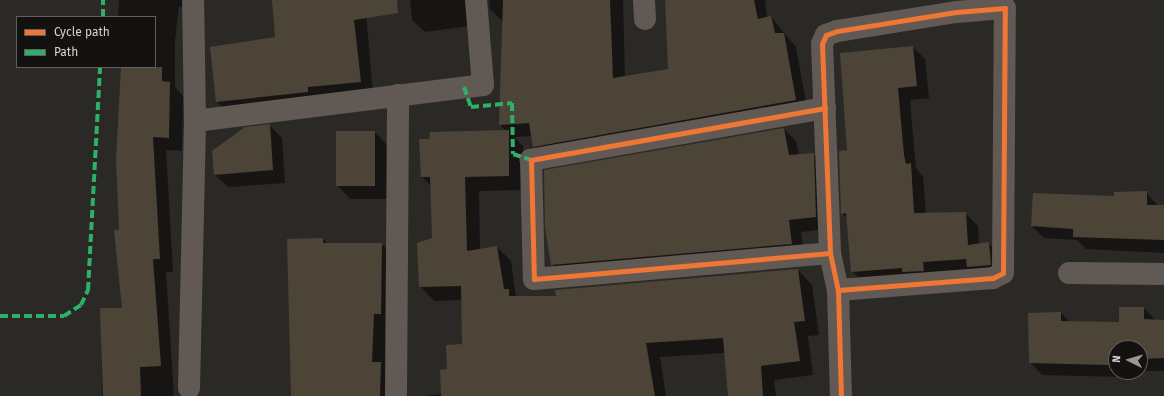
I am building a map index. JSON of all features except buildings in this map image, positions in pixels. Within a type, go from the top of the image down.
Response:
[{"type":"street","points":[[189,388],[195,121],[193,0]]},
{"type":"street","points":[[195,121],[483,84],[476,0]]},
{"type":"street","points":[[838,290],[993,278],[1003,273],[1005,8],[956,12],[837,30],[826,36],[822,44],[830,253],[838,290],[841,396]]},
{"type":"street","points":[[396,396],[398,95]]},
{"type":"street","points":[[824,108],[531,160],[534,279],[830,253]]},
{"type":"street","points":[[1069,273],[1164,274]]},
{"type":"marked path","points":[[103,0],[103,16]]},
{"type":"marked path","points":[[0,316],[64,316],[81,305],[88,290],[100,68]]},
{"type":"marked path","points":[[464,87],[471,107],[512,103],[513,154],[531,160]]},
{"type":"cycle path","points":[[838,290],[993,278],[1003,273],[1005,8],[956,12],[837,31],[826,35],[822,44],[830,253],[838,290],[841,396]]},
{"type":"cycle path","points":[[825,108],[531,160],[534,279],[830,253]]}]
